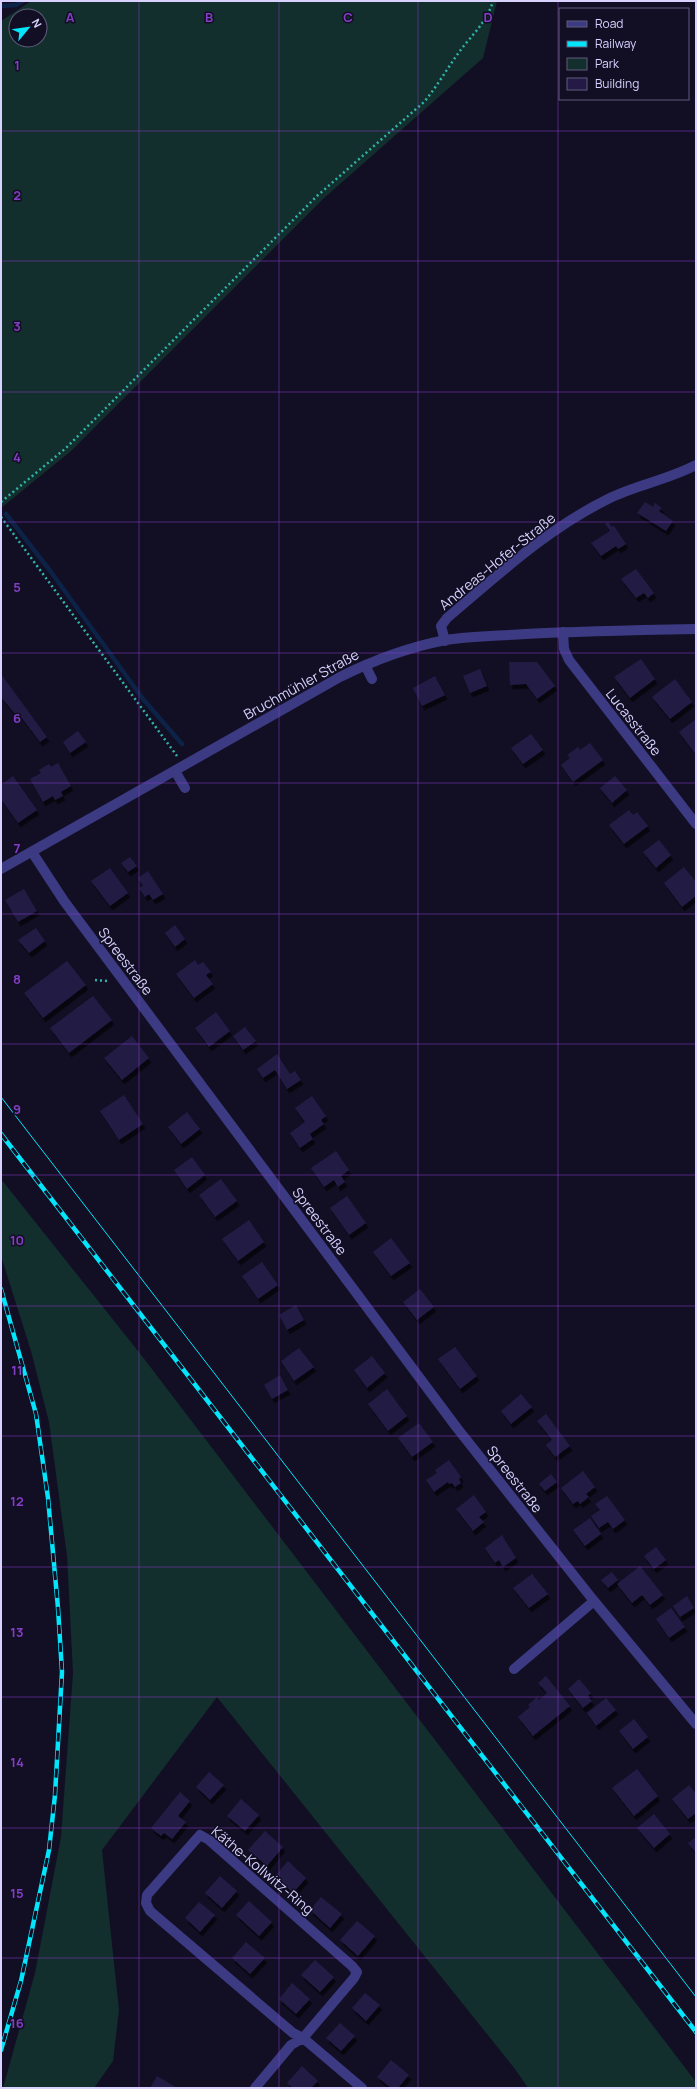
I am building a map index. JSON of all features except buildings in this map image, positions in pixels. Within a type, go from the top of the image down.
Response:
[{"type":"street","name":"Andreas-Hofer-Straße","points":[[445,641],[441,626],[446,618],[548,535],[610,498],[681,473],[696,465]]},
{"type":"street","name":"Bruchmühler Straße","points":[[1,869],[340,677],[395,653],[445,641],[475,637],[563,632],[696,629]]},
{"type":"street","name":"Lucasstraße","points":[[563,632],[564,649],[569,660],[696,824]]},
{"type":"street","points":[[365,665],[372,679]]},
{"type":"street","points":[[175,771],[185,788]]},
{"type":"street","name":"Spreestraße","points":[[32,852],[64,901],[451,1420],[594,1601],[696,1724]]},
{"type":"street","points":[[514,1669],[594,1601]]},
{"type":"street","name":"Käthe-Kollwitz-Ring","points":[[303,2038],[354,1978],[357,1972],[215,1845],[200,1835],[147,1895],[146,1903],[150,1911],[293,2033],[303,2038],[361,2088]]},
{"type":"street","points":[[255,2088],[291,2045],[303,2038]]},
{"type":"path","points":[[1,502],[66,448],[317,196],[424,102],[437,87],[467,42],[481,27],[491,9],[493,1]]},
{"type":"path","points":[[1,517],[185,766]]},
{"type":"green space","points":[[31,1],[497,1],[483,58],[323,199],[71,451],[1,508],[1,21],[8,16],[8,48],[48,48],[48,8],[20,8]]},
{"type":"green space","points":[[1,1179],[142,1356],[696,2082],[696,2088],[528,2088],[515,2069],[217,1697],[102,1850],[119,2010],[113,2061],[94,2088],[3,2088],[35,1973],[61,1837],[73,1673],[67,1556],[49,1422],[31,1351],[1,1256]]},
{"type":"waterway","points":[[1,6],[16,5],[23,1]]},
{"type":"waterway","points":[[6,514],[51,572],[143,699],[182,744]]},
{"type":"tram line","points":[[1,1097],[696,1997]]},
{"type":"railway","points":[[1,1134],[696,2032]]},
{"type":"railway","points":[[1,1289],[36,1414],[48,1498],[62,1672],[55,1795],[49,1850],[21,1981],[1,2050]]}]
